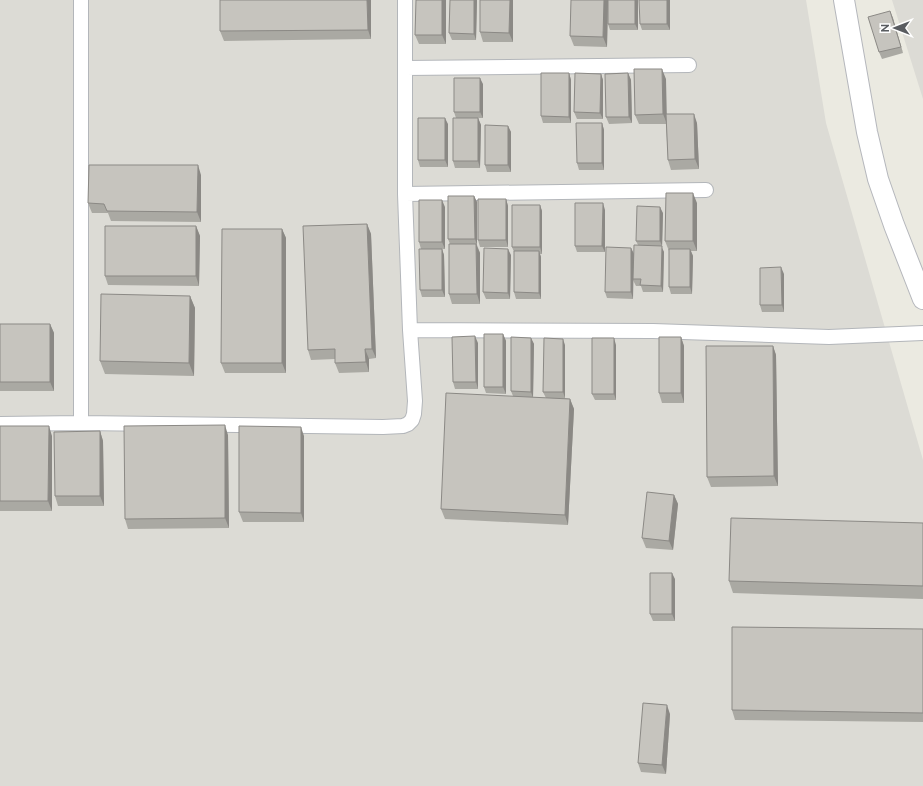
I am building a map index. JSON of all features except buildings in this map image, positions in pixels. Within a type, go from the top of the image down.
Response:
[{"type":"street","points":[[81,0],[81,423]]},
{"type":"street","points":[[0,424],[81,423],[403,426],[412,420],[415,401],[410,330],[405,194],[405,0]]},
{"type":"street","points":[[844,0],[867,132],[878,179],[894,225],[923,298]]},
{"type":"street","points":[[405,68],[689,65]]},
{"type":"street","points":[[405,194],[706,190]]},
{"type":"street","points":[[410,330],[653,331],[829,337],[923,333]]},
{"type":"shaded area","points":[[0,0],[806,0],[826,123],[923,460],[923,786],[0,786]]},
{"type":"shaded area","points":[[892,0],[923,0],[923,99]]}]
